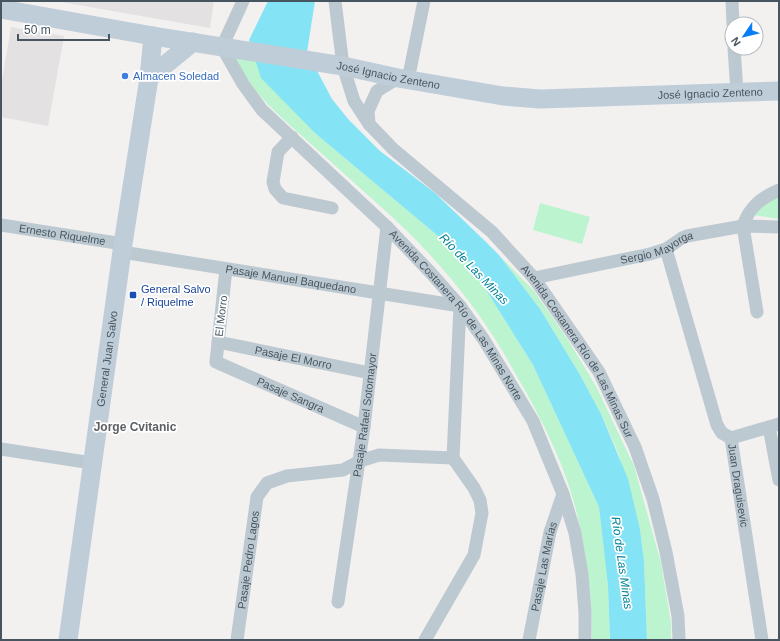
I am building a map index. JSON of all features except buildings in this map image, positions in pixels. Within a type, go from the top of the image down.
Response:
[{"type":"street","points":[[230,48],[243,1]]},
{"type":"street","name":"Avenida Costanera Río de Las Minas Sur","points":[[335,1],[335,65],[354,101],[369,124],[393,149],[492,232],[534,278],[599,372],[635,447],[653,500],[666,552],[678,616],[679,640]]},
{"type":"street","points":[[369,124],[368,111],[378,91],[403,79],[424,1]]},
{"type":"street","points":[[732,1],[733,16]]},
{"type":"street","name":"José Ignacio Zenteno","points":[[1,9],[153,36],[335,65],[403,79],[503,96],[540,99],[779,91]]},
{"type":"street","name":"General Juan Salvo","points":[[68,640],[122,248],[149,78],[153,36]]},
{"type":"street","points":[[149,78],[193,42]]},
{"type":"street","name":"Avenida Costanera Río de Las Minas Norte","points":[[230,48],[243,84],[262,110],[387,227],[460,306],[484,340],[533,421],[563,494],[575,533],[582,574],[585,613],[585,640]]},
{"type":"street","points":[[735,56],[737,92]]},
{"type":"street","points":[[292,138],[278,152],[273,182],[275,189],[283,198],[332,208]]},
{"type":"street","points":[[757,312],[743,226],[747,214],[761,200],[779,190]]},
{"type":"street","name":"Ernesto Riquelme","points":[[1,225],[122,248]]},
{"type":"street","name":"Sergio Mayorga","points":[[534,278],[650,254],[666,249],[687,236],[743,226],[779,227]]},
{"type":"street","name":"Pasaje Rafael Sotomayor","points":[[338,602],[360,461],[387,227]]},
{"type":"street","name":"Pasaje Manuel Baquedano","points":[[122,248],[226,270],[460,306]]},
{"type":"street","name":"Juan Draguisevic","points":[[666,249],[716,426],[722,433],[731,438],[762,640]]},
{"type":"street","name":"El Morro","points":[[216,362],[226,270]]},
{"type":"street","points":[[425,640],[474,555],[482,513],[480,500],[474,488],[452,458],[460,306]]},
{"type":"street","name":"Pasaje El Morro","points":[[218,342],[370,372]]},
{"type":"street","name":"Pasaje Sangra","points":[[216,362],[364,427]]},
{"type":"street","points":[[731,438],[774,426],[779,480]]},
{"type":"street","points":[[1,449],[92,463]]},
{"type":"street","points":[[360,461],[379,455],[452,458]]},
{"type":"street","name":"Pasaje Pedro Lagos","points":[[237,640],[257,497],[267,483],[287,476],[343,470],[360,461]]},
{"type":"street","name":"Pasaje Las Marías","points":[[529,640],[550,532],[563,494]]},
{"type":"shaded area","points":[[55,1],[214,1],[210,28]]},
{"type":"shaded area","points":[[11,27],[64,36],[48,126],[1,117],[1,86]]},
{"type":"green space","points":[[235,56],[256,61],[316,134],[468,261],[533,365],[599,507],[608,586],[610,640],[592,640],[591,602],[584,545],[570,489],[561,464],[532,404],[506,357],[490,332],[477,312],[447,274],[415,239],[268,104],[249,82]]},
{"type":"green space","points":[[779,191],[779,219],[747,214]]},
{"type":"green space","points":[[540,203],[590,217],[582,244],[533,230]]},
{"type":"green space","points":[[499,255],[534,291],[568,340],[596,386],[634,466],[661,563],[671,623],[671,640],[647,640],[644,561],[640,529],[619,455],[601,414],[579,373],[540,309]]},
{"type":"water","name":"Río de Las Minas","points":[[268,1],[315,1],[307,52],[332,99],[348,119],[380,151],[435,193],[499,255],[540,309],[579,373],[601,414],[628,479],[640,529],[644,561],[647,640],[610,640],[608,586],[599,507],[533,365],[468,261],[316,134],[261,78],[249,40]]},
{"type":"place","name":"Almacen Soledad","points":[[125,76]]},
{"type":"place","name":"General Salvo / Riquelme","points":[[133,295]]},
{"type":"district","name":"Jorge Cvitanic","points":[[135,427]]}]
